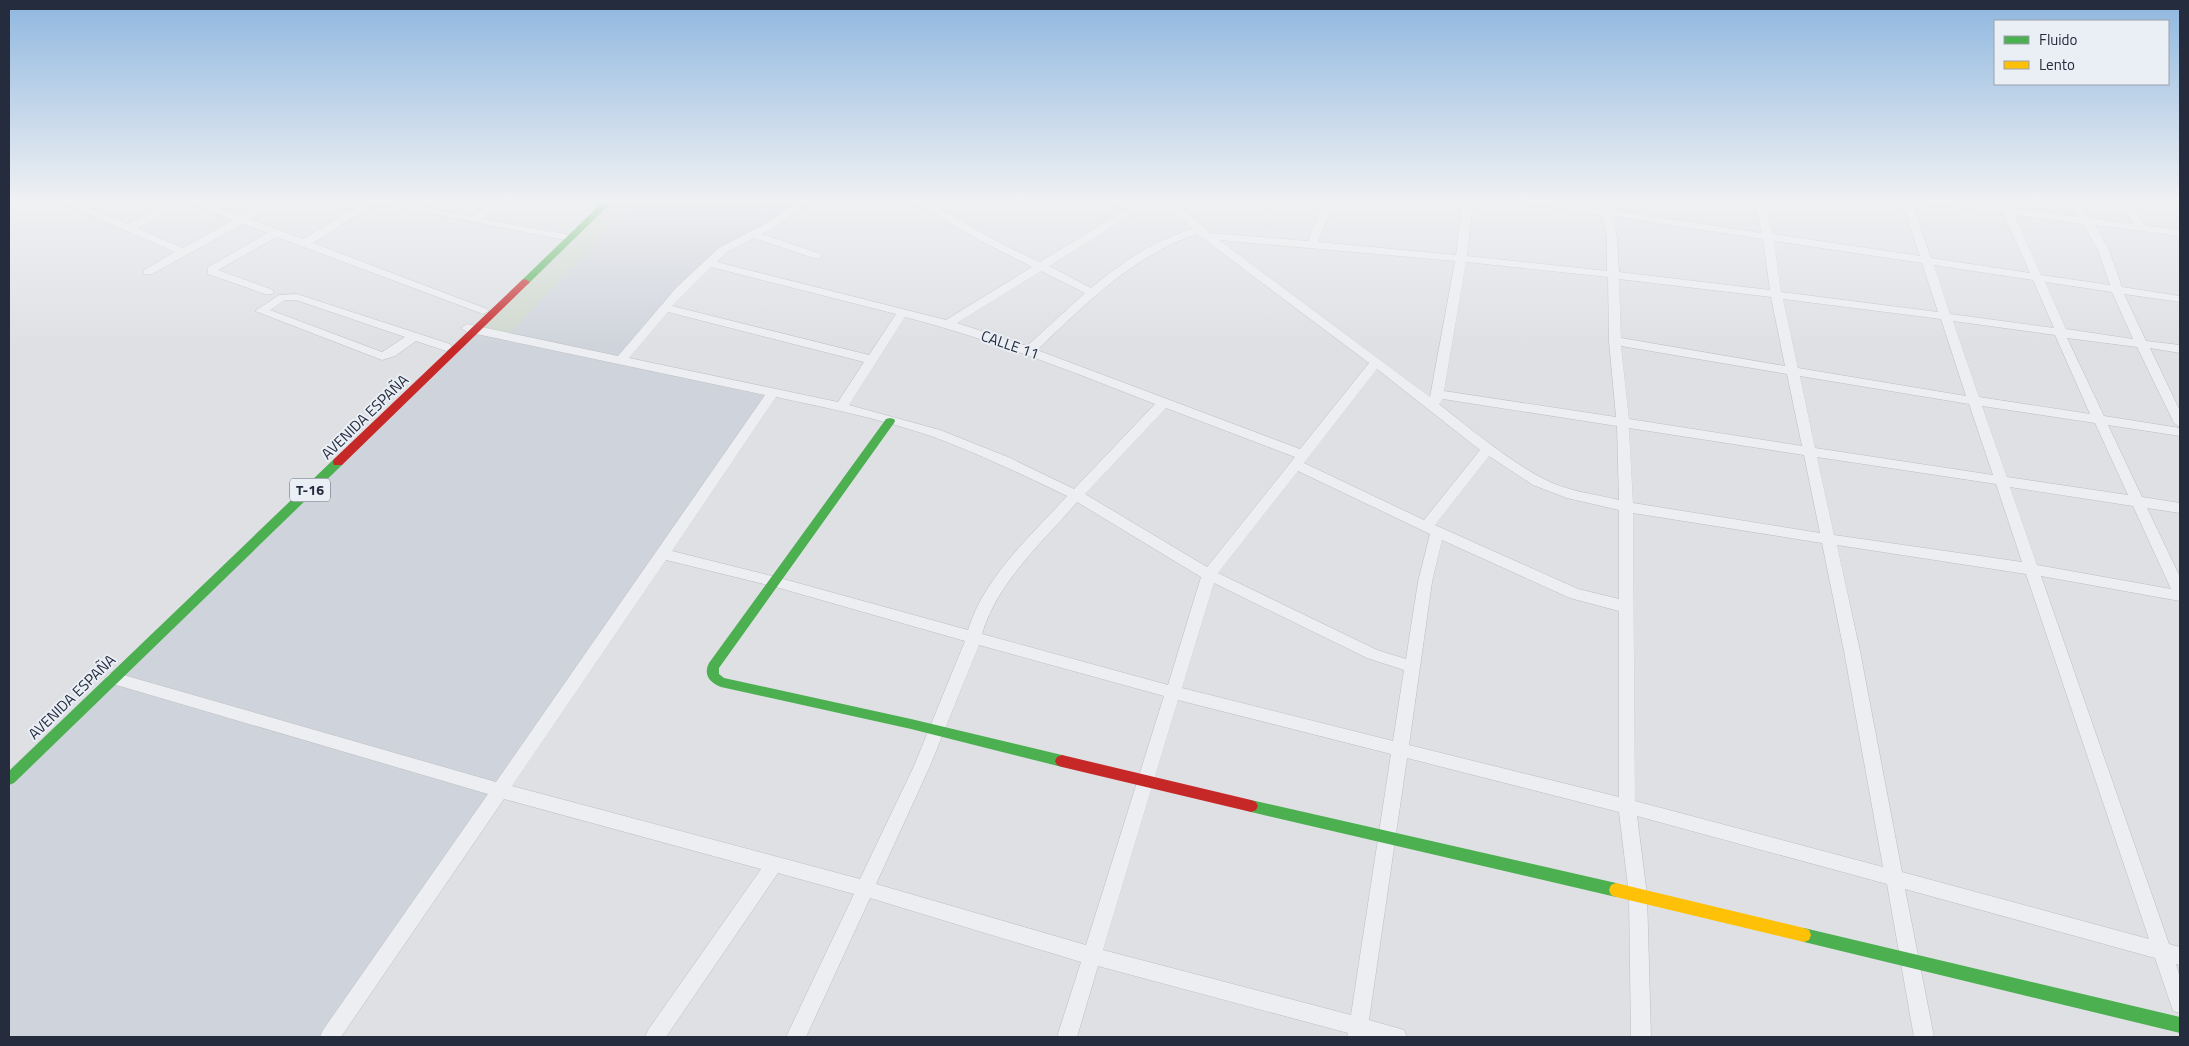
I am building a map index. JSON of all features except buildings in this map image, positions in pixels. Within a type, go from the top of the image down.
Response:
[{"type":"main road","name":"AVENIDA ESPAÑA","points":[[214,565],[446,347],[472,329],[483,311],[551,249]]},
{"type":"main road","name":"AVENIDA ESPAÑA","points":[[9,779],[552,249]]},
{"type":"main road","points":[[890,421],[714,667],[713,676],[721,682],[937,730],[1145,782],[1638,895],[2180,1025]]},
{"type":"street","points":[[176,249],[183,252]]},
{"type":"street","points":[[148,272],[189,249]]},
{"type":"street","points":[[248,249],[212,269],[212,272],[269,292]]},
{"type":"street","points":[[316,249],[483,311]]},
{"type":"street","points":[[620,361],[681,289],[725,249]]},
{"type":"street","points":[[796,249],[817,256]]},
{"type":"street","points":[[1003,249],[1093,293]]},
{"type":"street","points":[[948,324],[1070,249]]},
{"type":"street","points":[[1028,351],[1127,264],[1151,249]]},
{"type":"street","points":[[1224,249],[1488,449],[1538,482],[1567,493],[1626,508],[2031,569],[2180,596]]},
{"type":"street","points":[[1363,249],[1776,293],[2180,349]]},
{"type":"street","points":[[1435,407],[1462,249]]},
{"type":"street","points":[[1612,249],[1615,341],[1623,424],[1626,508],[1627,807],[1638,895],[1641,1037]]},
{"type":"street","points":[[1770,249],[1776,293],[1854,660],[1924,1037]]},
{"type":"street","points":[[1856,249],[2180,299]]},
{"type":"street","points":[[1923,249],[2180,1004]]},
{"type":"street","points":[[2025,249],[2060,332],[2180,592]]},
{"type":"street","points":[[2101,249],[2116,281],[2119,297],[2180,423]]},
{"type":"street","name":"CALLE 11","points":[[709,263],[948,324],[1028,351],[1164,402],[1300,460],[1432,530],[1569,591],[1627,607]]},
{"type":"street","points":[[414,336],[391,353],[382,356],[261,311],[283,297],[297,297],[414,336],[446,347]]},
{"type":"street","points":[[665,308],[873,360]]},
{"type":"street","points":[[841,407],[902,313]]},
{"type":"street","points":[[472,329],[841,407],[935,433],[1003,460],[1076,495],[1209,574],[1372,654],[1412,667]]},
{"type":"street","points":[[1615,341],[1793,372],[2180,432]]},
{"type":"street","points":[[1066,1037],[1209,574],[1375,363]]},
{"type":"street","points":[[330,1037],[774,393]]},
{"type":"street","points":[[1436,394],[1623,424],[2000,478],[2180,508]]},
{"type":"street","points":[[796,1037],[866,889],[937,730],[973,639],[978,620],[988,599],[1011,568],[1076,495],[1164,402]]},
{"type":"street","points":[[1358,1032],[1412,667],[1418,638],[1432,530],[1488,449]]},
{"type":"street","points":[[664,554],[776,582],[973,639],[1173,693],[1728,832],[2180,956]]},
{"type":"street","points":[[112,678],[499,790],[866,889],[1358,1032],[1397,1037]]},
{"type":"street","points":[[654,1037],[774,864]]},
{"type":"shaded area","points":[[554,249],[720,249],[662,305],[616,363],[766,396],[319,1037],[9,1037],[9,770],[426,374]]},
{"type":"shaded area","points":[[561,249],[590,249],[507,336],[477,330]]},
{"type":"traffic: fast","points":[[525,282],[559,249]]},
{"type":"traffic: fast","points":[[890,421],[713,667],[713,676],[721,682],[911,724],[1062,761]]},
{"type":"traffic: fast","points":[[9,779],[338,462]]},
{"type":"traffic: fast","points":[[1251,806],[1616,890]]},
{"type":"traffic: fast","points":[[1804,935],[2180,1025]]},
{"type":"traffic: slow","points":[[1616,890],[1804,935]]},
{"type":"traffic: jam","points":[[338,462],[525,282]]},
{"type":"traffic: jam","points":[[1062,761],[1251,806]]}]
